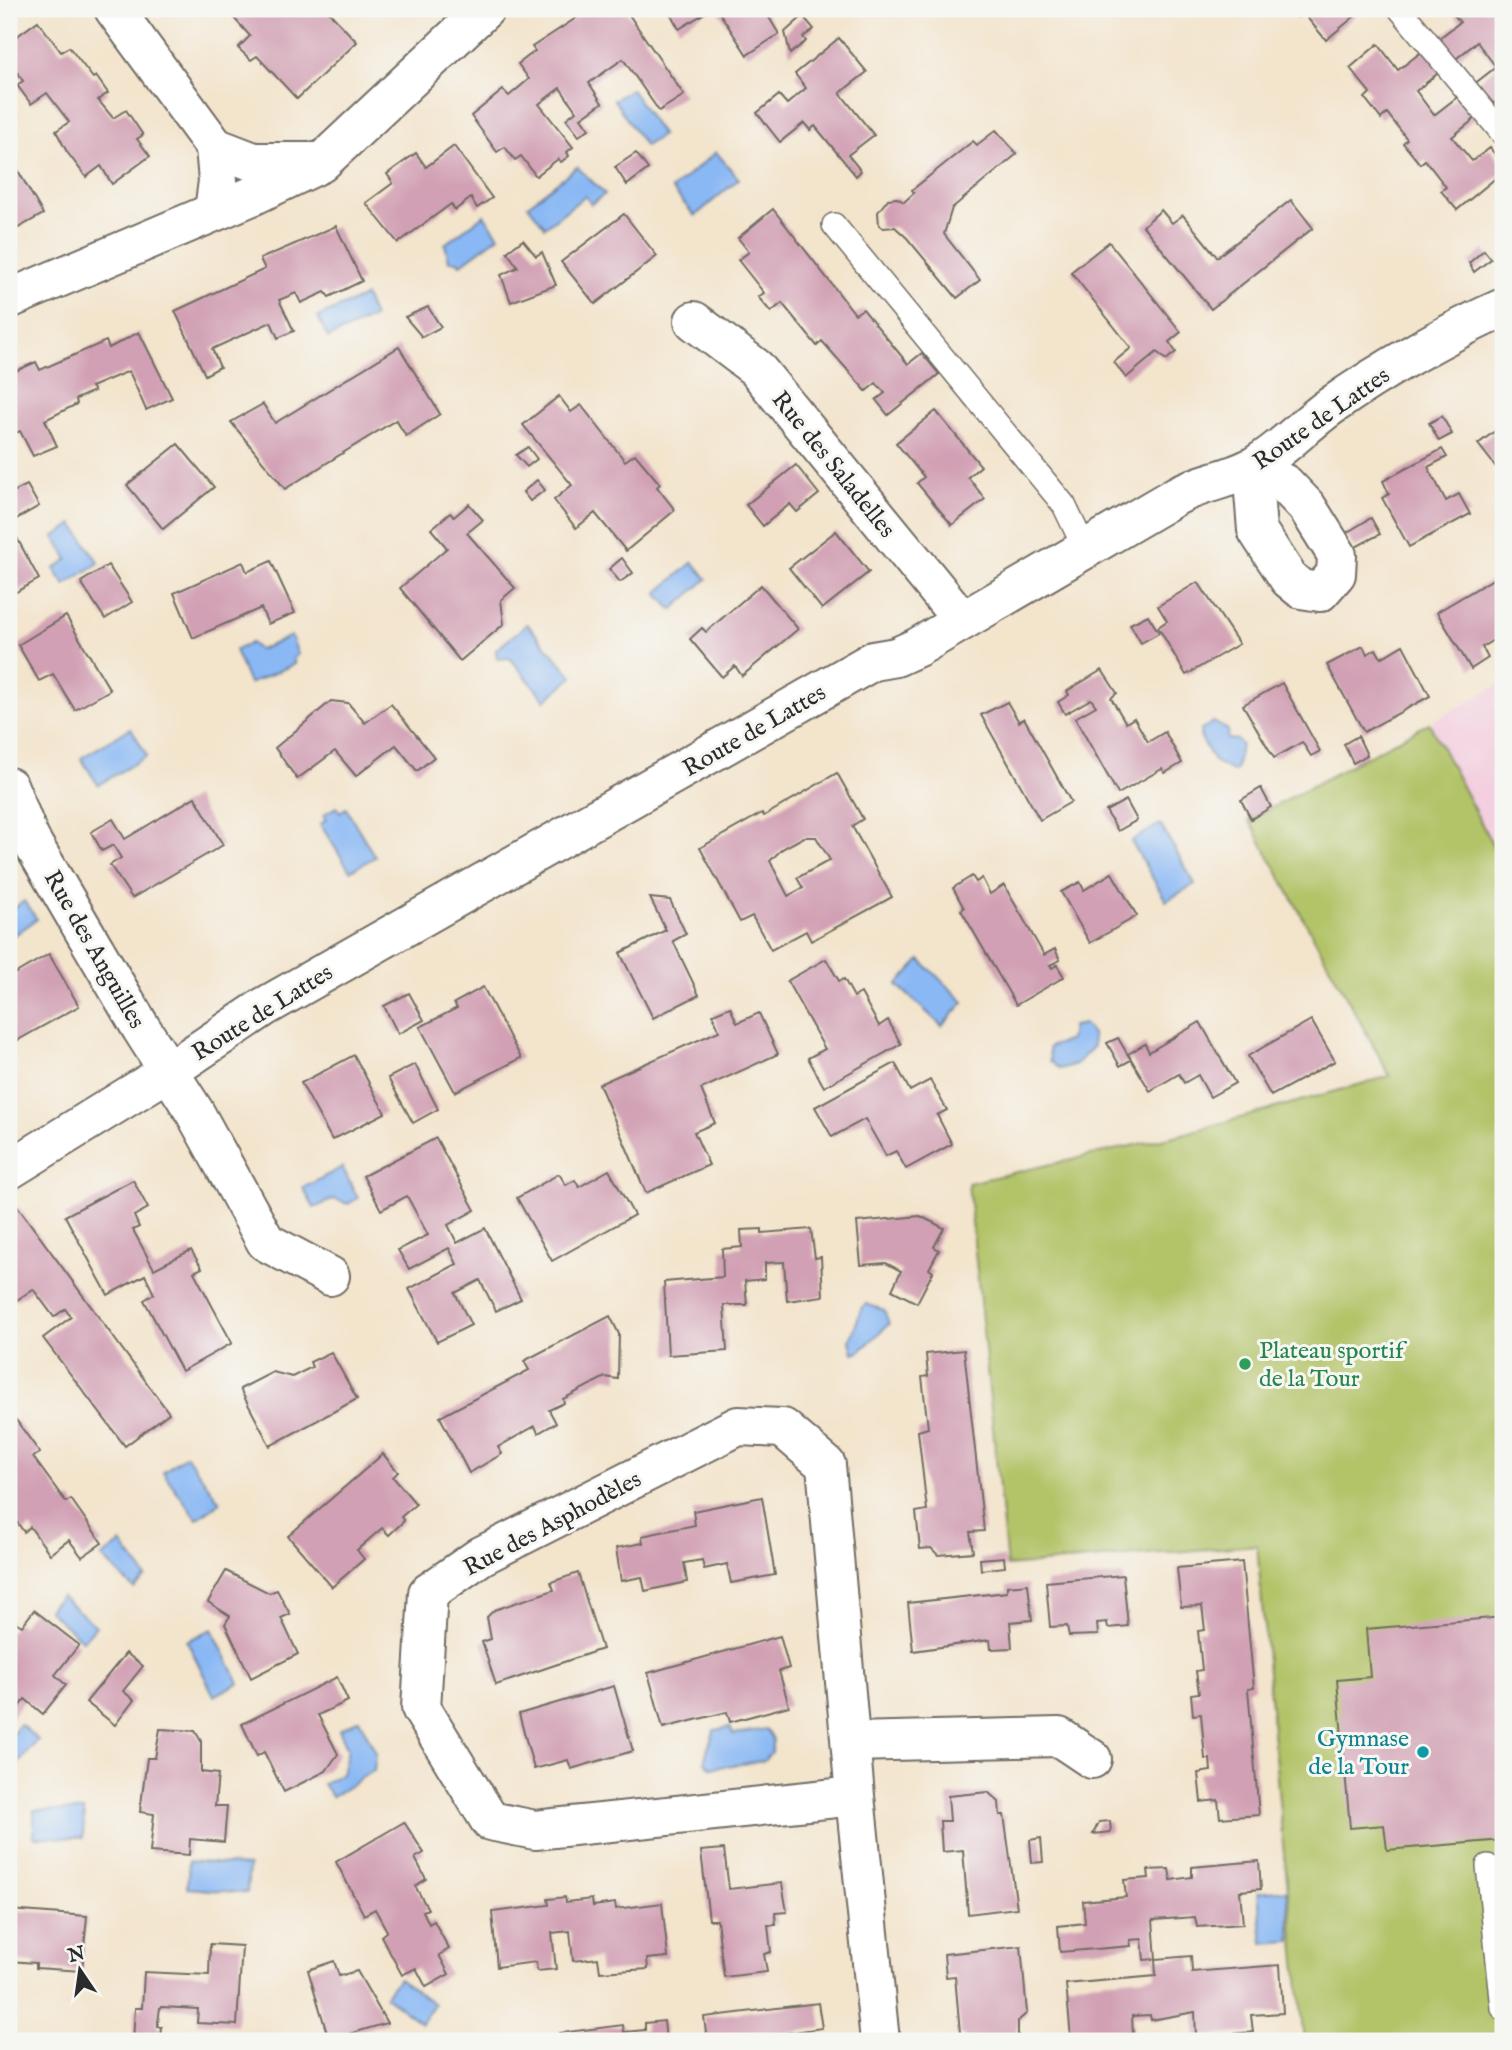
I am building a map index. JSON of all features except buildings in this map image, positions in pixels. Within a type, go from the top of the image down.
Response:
[{"type":"street","points":[[114,9],[215,147],[218,181],[214,211]]},
{"type":"street","points":[[9,299],[321,163],[485,9]]},
{"type":"street","points":[[215,147],[254,162],[321,163]]},
{"type":"street","name":"Route de Lattes","points":[[9,1170],[276,1000],[873,661],[896,657],[918,647],[1197,485],[1219,481],[1252,468],[1283,448],[1331,405],[1477,319],[1503,308]]},
{"type":"street","name":"Rue des Saladelles","points":[[694,321],[757,368],[962,620]]},
{"type":"street","name":"Rue des Anguilles","points":[[9,787],[20,841],[169,1070],[266,1242],[330,1276]]},
{"type":"street","name":"Rue des Asphodèles","points":[[855,1796],[535,1830],[490,1821],[421,1708],[428,1593],[481,1556],[738,1426],[783,1428],[826,1465],[880,2041]]},
{"type":"street","points":[[852,1742],[1059,1737],[1092,1759]]},
{"type":"lane","points":[[1400,9],[1503,134]]},
{"type":"lane","points":[[834,225],[1064,505],[1085,549]]},
{"type":"lane","points":[[1488,1866],[1503,2008]]},
{"type":"shaded area","points":[[1503,683],[1503,865],[1429,723]]},
{"type":"green space","name":"Plateau sportif de la Tour","points":[[1429,723],[1503,865],[1503,2041],[1305,2041],[1282,1836],[1257,1545],[1007,1566],[968,1183],[1179,1135],[1390,1076],[1249,820]]},
{"type":"water","points":[[631,89],[662,135],[645,146],[614,100]]},
{"type":"water","points":[[716,152],[739,179],[695,216],[672,189]]},
{"type":"water","points":[[577,167],[605,194],[591,204],[585,196],[545,227],[528,205]]},
{"type":"water","points":[[484,215],[499,236],[460,265],[458,261],[449,261],[445,244]]},
{"type":"water","points":[[365,296],[374,317],[328,338],[318,317]]},
{"type":"water","points":[[73,524],[99,563],[65,585],[54,569],[68,559],[54,537]]},
{"type":"water","points":[[693,562],[707,579],[672,610],[657,593]]},
{"type":"water","points":[[527,624],[573,677],[545,700],[510,658],[497,659],[496,650]]},
{"type":"water","points":[[291,636],[298,654],[293,659],[295,664],[249,684],[235,650],[251,643],[259,650]]},
{"type":"water","points":[[1213,722],[1228,730],[1227,739],[1237,740],[1241,745],[1236,770],[1232,771],[1214,761],[1200,736],[1201,730]]},
{"type":"water","points":[[131,728],[147,756],[98,785],[81,758]]},
{"type":"water","points":[[337,807],[340,812],[346,808],[375,857],[350,871],[320,824],[326,820],[323,815]]},
{"type":"water","points":[[1160,824],[1195,884],[1166,901],[1131,841]]},
{"type":"water","points":[[24,901],[37,919],[9,939],[9,911]]},
{"type":"water","points":[[920,960],[964,1002],[942,1026],[897,985]]},
{"type":"water","points":[[1084,1024],[1092,1034],[1093,1047],[1076,1064],[1060,1069],[1050,1061],[1049,1047],[1070,1040],[1072,1026]]},
{"type":"water","points":[[342,1167],[358,1198],[348,1204],[334,1199],[314,1208],[303,1188]]},
{"type":"water","points":[[866,1304],[884,1310],[889,1324],[858,1353],[853,1353],[850,1341],[862,1307]]},
{"type":"water","points":[[186,1455],[220,1502],[197,1519],[163,1472]]},
{"type":"water","points":[[121,1543],[146,1577],[134,1589],[102,1557]]},
{"type":"water","points":[[61,1596],[96,1626],[83,1641],[48,1610]]},
{"type":"water","points":[[212,1629],[239,1683],[214,1696],[187,1641]]},
{"type":"water","points":[[359,1719],[376,1753],[374,1770],[332,1797],[323,1784],[342,1773],[348,1749],[339,1730]]},
{"type":"water","points":[[20,1724],[38,1740],[9,1774],[9,1738]]},
{"type":"water","points":[[730,1727],[733,1734],[766,1729],[773,1739],[771,1752],[764,1761],[711,1768],[705,1762],[714,1730]]},
{"type":"water","points":[[34,1810],[84,1811],[83,1838],[34,1837]]},
{"type":"water","points":[[189,1861],[249,1866],[247,1893],[187,1888]]},
{"type":"water","points":[[1287,1890],[1291,1941],[1263,1943],[1258,1893]]},
{"type":"water","points":[[399,1978],[434,2004],[421,2023],[385,1996]]},
{"type":"place","name":"Plateau sportif de la Tour","points":[[1245,1364]]},
{"type":"place","name":"Gymnase de la Tour","points":[[1423,1752]]}]
